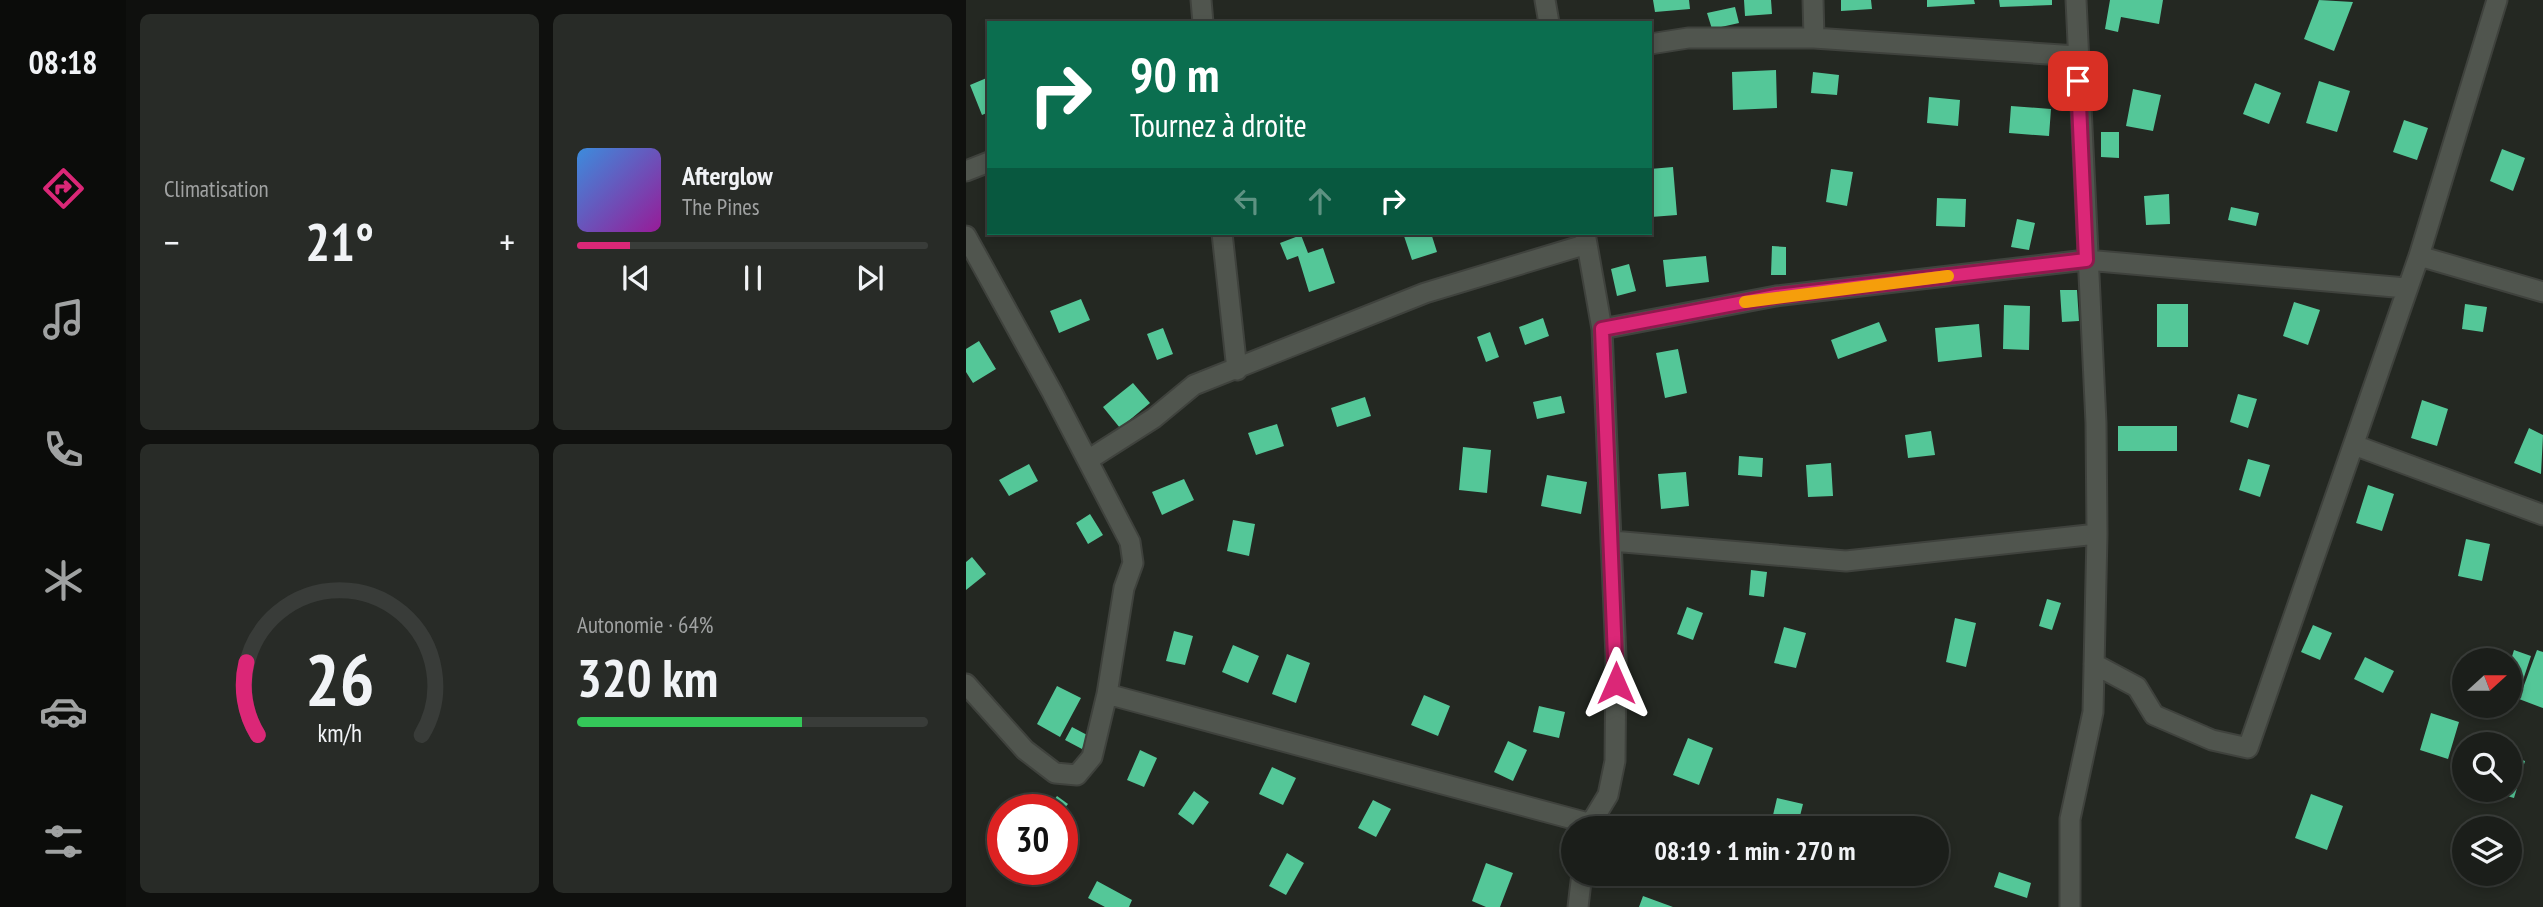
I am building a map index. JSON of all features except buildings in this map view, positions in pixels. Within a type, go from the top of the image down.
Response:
[{"type":"street","points":[[1202,0],[1203,21]]},
{"type":"street","points":[[1545,0],[1549,21]]},
{"type":"street","points":[[1813,0],[1814,38]]},
{"type":"street","points":[[2070,907],[2070,818],[2093,712],[2098,534],[2096,424],[2086,260],[2076,0]]},
{"type":"street","points":[[2094,664],[2137,687],[2154,715],[2212,740],[2248,748],[2419,256],[2497,0]]},
{"type":"street","points":[[1652,44],[1688,38],[1814,38],[2077,56]]},
{"type":"street","points":[[966,171],[987,163]]},
{"type":"street","points":[[1222,235],[1237,370]]},
{"type":"street","points":[[966,236],[1130,542],[1133,563],[1124,588],[1107,694],[1092,757],[1077,775],[1055,773],[1024,750],[966,684]]},
{"type":"street","points":[[1088,460],[1154,418],[1194,384],[1237,370],[1425,293],[1586,239],[1602,329],[1616,657],[1615,761],[1608,795],[1594,816]]},
{"type":"street","points":[[2419,256],[2543,292]]},
{"type":"street","points":[[1602,329],[1776,296],[2086,260],[2406,288]]},
{"type":"street","points":[[2354,445],[2543,515]]},
{"type":"street","points":[[1612,541],[1846,561],[2098,534]]},
{"type":"street","points":[[1107,694],[1561,818]]},
{"type":"street","points":[[1578,907],[1580,886]]},
{"type":"slow traffic","points":[[1745,302],[1948,276]]},
{"type":"route","points":[[1616,683],[1602,329],[1776,296],[2086,260],[2078,81]]}]
